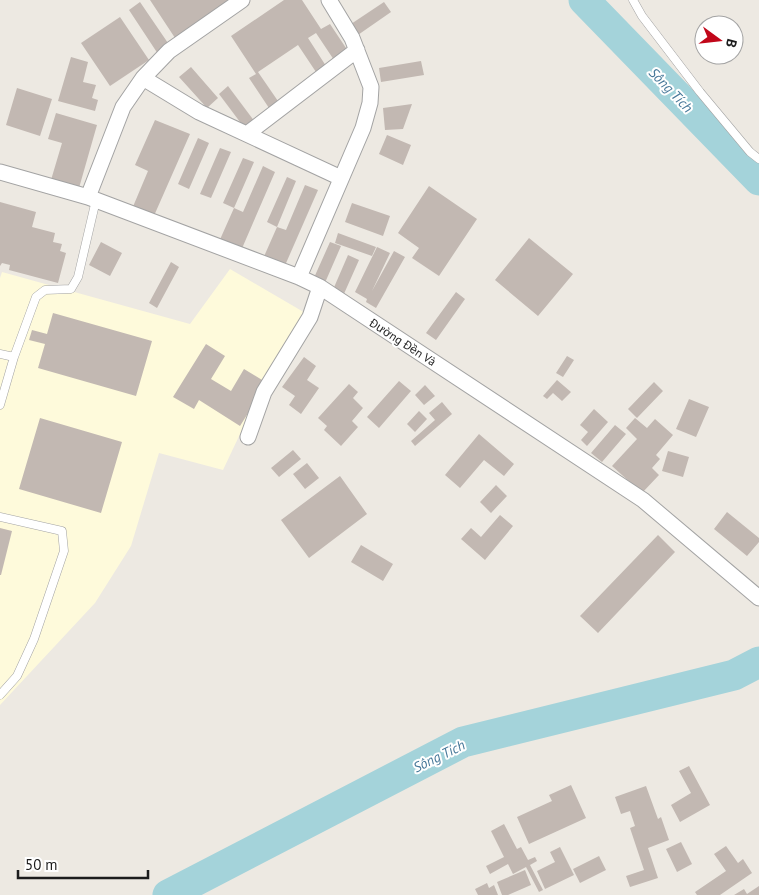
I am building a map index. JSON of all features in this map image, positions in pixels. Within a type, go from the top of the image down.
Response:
[{"type":"street","points":[[92,199],[123,107],[143,78],[170,51],[242,0]]},
{"type":"street","points":[[299,277],[363,128],[370,103],[371,87],[357,50],[352,38],[329,0]]},
{"type":"street","points":[[247,134],[357,50]]},
{"type":"street","points":[[143,78],[199,112],[341,178]]},
{"type":"street","name":"Đường Đền Và","points":[[0,172],[92,199],[299,277],[320,287],[643,500],[759,598]]},
{"type":"street","points":[[248,437],[264,392],[310,317],[320,287]]},
{"type":"lane","points":[[633,0],[642,16],[700,92],[750,152],[759,159]]},
{"type":"lane","points":[[0,405],[14,357],[36,298],[44,290],[71,289],[78,277],[92,199]]},
{"type":"lane","points":[[0,354],[14,357]]},
{"type":"lane","points":[[0,517],[62,532],[64,551],[34,639],[18,676],[0,695]]},
{"type":"shaded area","points":[[230,269],[307,314],[258,396],[223,470],[159,453],[131,546],[95,603],[0,705],[0,278],[2,272],[190,324]]},
{"type":"building","points":[[150,0],[229,0],[177,41]]},
{"type":"building","points":[[284,0],[302,0],[321,29],[330,24],[348,51],[334,60],[316,33],[308,38],[326,66],[316,72],[298,45],[258,72],[280,104],[271,111],[249,78],[256,74],[231,36]]},
{"type":"building","points":[[140,2],[170,46],[158,54],[129,10]]},
{"type":"building","points":[[384,2],[391,12],[355,37],[348,26]]},
{"type":"building","points":[[120,17],[149,60],[110,86],[81,43]]},
{"type":"building","points":[[71,57],[88,62],[83,82],[96,85],[92,98],[98,100],[95,111],[58,101]]},
{"type":"building","points":[[421,61],[424,75],[381,82],[379,68]]},
{"type":"building","points":[[191,67],[218,98],[207,108],[179,77]]},
{"type":"building","points":[[228,86],[255,122],[246,130],[219,94]]},
{"type":"building","points":[[17,88],[52,99],[40,136],[6,125]]},
{"type":"building","points":[[412,104],[403,129],[385,130],[383,108]]},
{"type":"building","points":[[56,113],[97,125],[79,188],[51,180],[62,143],[48,139]]},
{"type":"building","points":[[155,120],[190,134],[153,218],[132,209],[148,171],[135,165]]},
{"type":"building","points":[[387,135],[411,145],[403,165],[379,154]]},
{"type":"building","points":[[198,138],[209,143],[189,189],[178,184]]},
{"type":"building","points":[[220,148],[231,152],[211,198],[200,194]]},
{"type":"building","points":[[243,158],[254,162],[234,208],[223,203]]},
{"type":"building","points":[[263,166],[275,172],[240,253],[218,244],[234,208],[243,212]]},
{"type":"building","points":[[287,177],[296,181],[277,227],[267,222]]},
{"type":"building","points":[[305,185],[318,190],[283,270],[262,261],[277,227],[286,230]]},
{"type":"building","points":[[429,186],[477,219],[439,276],[412,258],[419,248],[398,233]]},
{"type":"building","points":[[0,202],[36,212],[32,227],[55,233],[53,242],[62,244],[60,251],[66,253],[58,283],[9,270],[10,265],[2,263],[0,266]]},
{"type":"building","points":[[352,203],[390,216],[383,236],[345,222]]},
{"type":"building","points":[[338,233],[376,247],[372,256],[335,243]]},
{"type":"building","points":[[529,238],[573,274],[538,316],[495,280]]},
{"type":"building","points":[[101,242],[122,253],[110,276],[89,265]]},
{"type":"building","points":[[330,242],[341,246],[324,285],[313,280]]},
{"type":"building","points":[[377,247],[390,253],[372,291],[394,251],[405,257],[376,308],[366,302],[367,299],[355,292]]},
{"type":"building","points":[[348,255],[359,260],[343,296],[332,292]]},
{"type":"building","points":[[171,262],[179,267],[157,308],[149,303]]},
{"type":"building","points":[[456,292],[465,299],[436,340],[426,333]]},
{"type":"building","points":[[53,313],[152,341],[136,396],[38,368],[45,344],[29,340],[32,330],[47,334]]},
{"type":"building","points":[[206,344],[225,356],[211,379],[231,391],[244,369],[267,383],[240,426],[199,400],[194,409],[173,397]]},
{"type":"building","points":[[567,356],[574,360],[563,377],[556,373]]},
{"type":"building","points":[[304,357],[316,366],[307,380],[319,388],[301,414],[289,405],[295,396],[282,387]]},
{"type":"building","points":[[557,380],[571,392],[562,401],[553,393],[547,399],[543,396]]},
{"type":"building","points":[[399,381],[411,391],[379,428],[367,417]]},
{"type":"building","points":[[654,382],[663,391],[637,418],[628,409]]},
{"type":"building","points":[[349,384],[358,392],[353,398],[363,408],[352,421],[358,427],[341,446],[324,430],[327,426],[318,418]]},
{"type":"building","points":[[425,385],[435,396],[424,405],[415,395]]},
{"type":"building","points":[[689,399],[709,407],[696,437],[676,429]]},
{"type":"building","points":[[442,402],[452,414],[415,446],[411,441],[435,420],[429,413]]},
{"type":"building","points":[[594,409],[608,422],[587,446],[581,440],[588,432],[580,425]]},
{"type":"building","points":[[419,411],[427,419],[415,432],[407,424]]},
{"type":"building","points":[[40,418],[122,442],[101,513],[19,489]]},
{"type":"building","points":[[635,418],[647,428],[655,419],[673,435],[656,455],[660,459],[652,468],[659,475],[642,493],[612,466],[637,439],[626,428]]},
{"type":"building","points":[[615,425],[626,434],[602,462],[591,453]]},
{"type":"building","points":[[479,434],[514,464],[504,476],[484,460],[460,488],[445,475]]},
{"type":"building","points":[[293,450],[301,459],[279,477],[271,468]]},
{"type":"building","points":[[668,451],[689,457],[683,477],[662,471]]},
{"type":"building","points":[[307,463],[319,478],[305,489],[293,474]]},
{"type":"building","points":[[340,476],[367,514],[309,558],[281,520]]},
{"type":"building","points":[[496,485],[507,496],[491,513],[480,502]]},
{"type":"building","points":[[727,512],[759,538],[759,542],[747,556],[714,529]]},
{"type":"building","points":[[500,515],[513,526],[485,560],[461,539],[471,528],[481,537]]},
{"type":"building","points":[[0,528],[12,531],[1,575],[0,575]]},
{"type":"building","points":[[658,535],[675,552],[598,633],[580,616]]},
{"type":"building","points":[[361,545],[393,564],[383,581],[351,562]]},
{"type":"building","points":[[689,766],[710,805],[680,822],[671,805],[691,793],[679,771]]},
{"type":"building","points":[[571,785],[586,818],[529,844],[517,817],[552,801],[549,795]]},
{"type":"building","points":[[646,786],[658,819],[661,817],[669,840],[648,848],[658,878],[630,887],[626,876],[644,870],[630,828],[635,826],[630,811],[621,814],[615,797]]},
{"type":"building","points":[[504,824],[517,849],[521,847],[528,860],[535,857],[537,861],[530,865],[543,890],[539,892],[526,867],[513,874],[508,864],[490,874],[486,866],[504,857],[491,831]]},
{"type":"building","points":[[681,842],[692,864],[677,872],[666,849]]},
{"type":"building","points":[[726,846],[738,863],[743,859],[752,873],[720,895],[697,895],[695,892],[726,871],[714,854]]},
{"type":"building","points":[[560,847],[574,875],[545,889],[537,871],[555,862],[550,852]]},
{"type":"building","points":[[599,856],[606,870],[580,883],[573,869]]},
{"type":"building","points":[[525,870],[531,885],[508,895],[502,895],[497,882]]},
{"type":"building","points":[[487,883],[489,888],[494,885],[498,895],[478,895],[475,889]]},
{"type":"building","points":[[759,886],[759,895],[734,895],[744,889],[747,894]]},
{"type":"waterway","name":"Sông Tích","points":[[584,0],[759,180]]},
{"type":"waterway","name":"Sông Tích","points":[[168,895],[463,742],[734,675],[759,662]]}]
